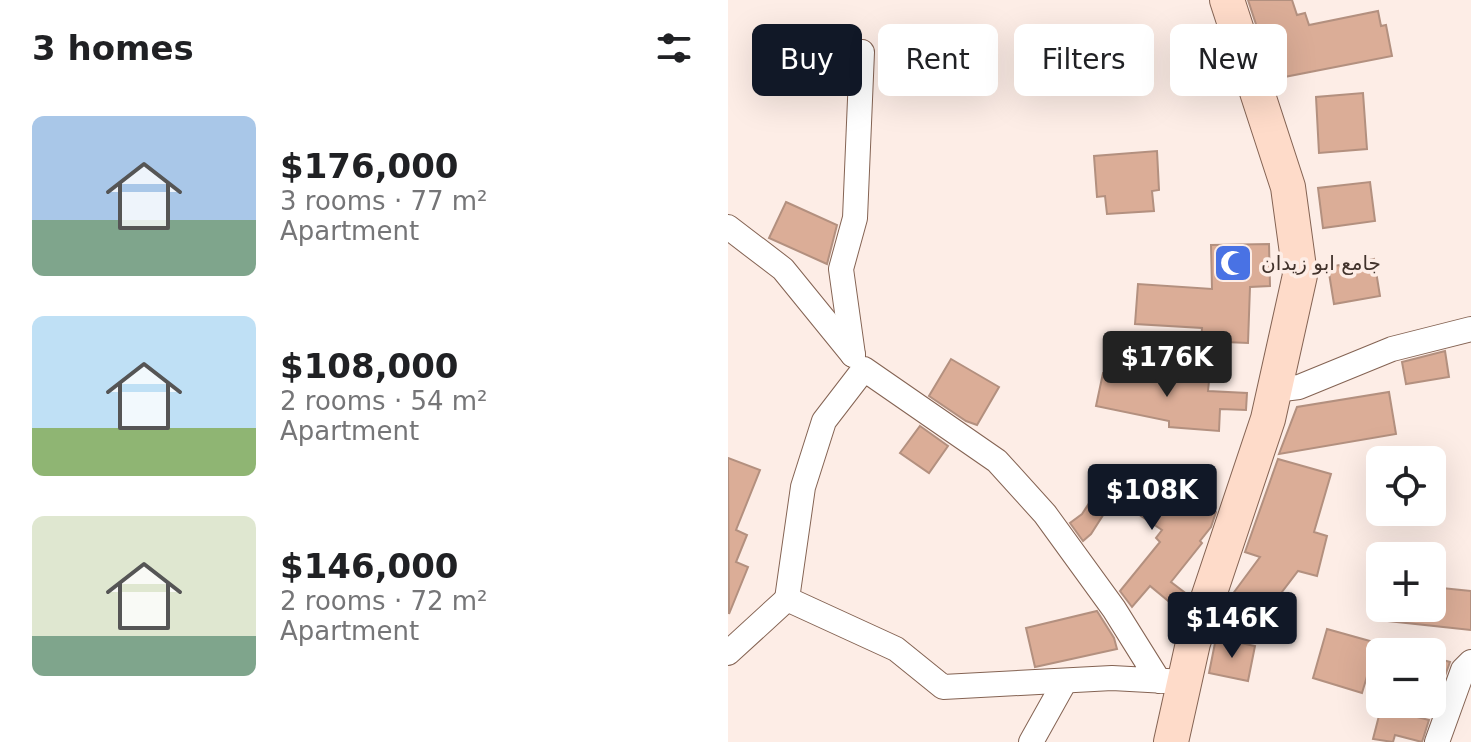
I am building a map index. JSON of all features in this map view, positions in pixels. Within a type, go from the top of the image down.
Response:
[{"type":"street","points":[[1171,742],[1172,682],[1193,643],[1268,419],[1300,275],[1288,187],[1227,0]]},
{"type":"street","points":[[728,653],[787,599],[803,487],[824,421],[858,362],[841,269],[855,218],[860,96]]},
{"type":"street","points":[[728,227],[783,269],[858,362],[997,461],[1045,514],[1172,682]]},
{"type":"street","points":[[1275,390],[1299,387],[1392,349],[1471,329]]},
{"type":"street","points":[[787,599],[896,649],[943,687],[1064,683],[1112,678],[1172,682]]},
{"type":"street","points":[[1437,742],[1463,670],[1471,662]]},
{"type":"street","points":[[1031,742],[1064,683]]},
{"type":"building","points":[[1248,0],[1292,0],[1297,15],[1305,13],[1309,25],[1378,11],[1381,26],[1386,25],[1392,56],[1287,76],[1287,24],[1256,24]]},
{"type":"building","points":[[1363,93],[1367,149],[1319,153],[1316,97]]},
{"type":"building","points":[[1157,151],[1159,190],[1152,191],[1154,211],[1107,214],[1105,196],[1097,197],[1094,156]]},
{"type":"building","points":[[1370,182],[1375,221],[1323,228],[1318,188]]},
{"type":"building","points":[[786,202],[837,225],[827,264],[769,238]]},
{"type":"building","points":[[1269,244],[1270,286],[1250,287],[1248,343],[1201,341],[1202,328],[1135,324],[1138,284],[1212,289],[1211,245]]},
{"type":"building","points":[[1374,259],[1380,296],[1334,304],[1328,267]]},
{"type":"building","points":[[1445,351],[1449,377],[1406,384],[1402,362]]},
{"type":"building","points":[[951,359],[999,387],[977,425],[929,396]]},
{"type":"building","points":[[1112,366],[1167,378],[1209,381],[1208,391],[1247,393],[1246,410],[1220,409],[1219,431],[1169,427],[1169,421],[1096,406],[1103,373],[1110,374]]},
{"type":"building","points":[[1389,392],[1396,434],[1279,454],[1297,407]]},
{"type":"building","points":[[920,426],[948,446],[929,473],[900,453]]},
{"type":"building","points":[[728,458],[760,470],[736,530],[747,535],[736,562],[748,567],[729,614]]},
{"type":"building","points":[[1278,459],[1331,474],[1314,532],[1327,536],[1317,576],[1298,571],[1259,622],[1229,599],[1260,557],[1245,552]]},
{"type":"building","points":[[1112,468],[1136,484],[1143,473],[1198,511],[1204,503],[1216,512],[1211,527],[1200,541],[1202,543],[1171,582],[1188,595],[1178,609],[1150,586],[1132,607],[1120,591],[1160,542],[1156,538],[1162,530],[1114,498],[1083,541],[1070,523],[1082,514]]},
{"type":"building","points":[[1446,588],[1471,591],[1471,630],[1397,622],[1446,622]]},
{"type":"building","points":[[1097,611],[1114,638],[1117,649],[1035,667],[1026,628]]},
{"type":"building","points":[[1327,629],[1366,640],[1366,680],[1362,693],[1313,678]]},
{"type":"building","points":[[1216,638],[1255,646],[1248,681],[1209,673]]},
{"type":"building","points":[[1378,718],[1429,720],[1422,742],[1395,735],[1393,742],[1373,739]]},
{"type":"place","name":"جامع ابو زيدان","points":[[1233,263]]}]
